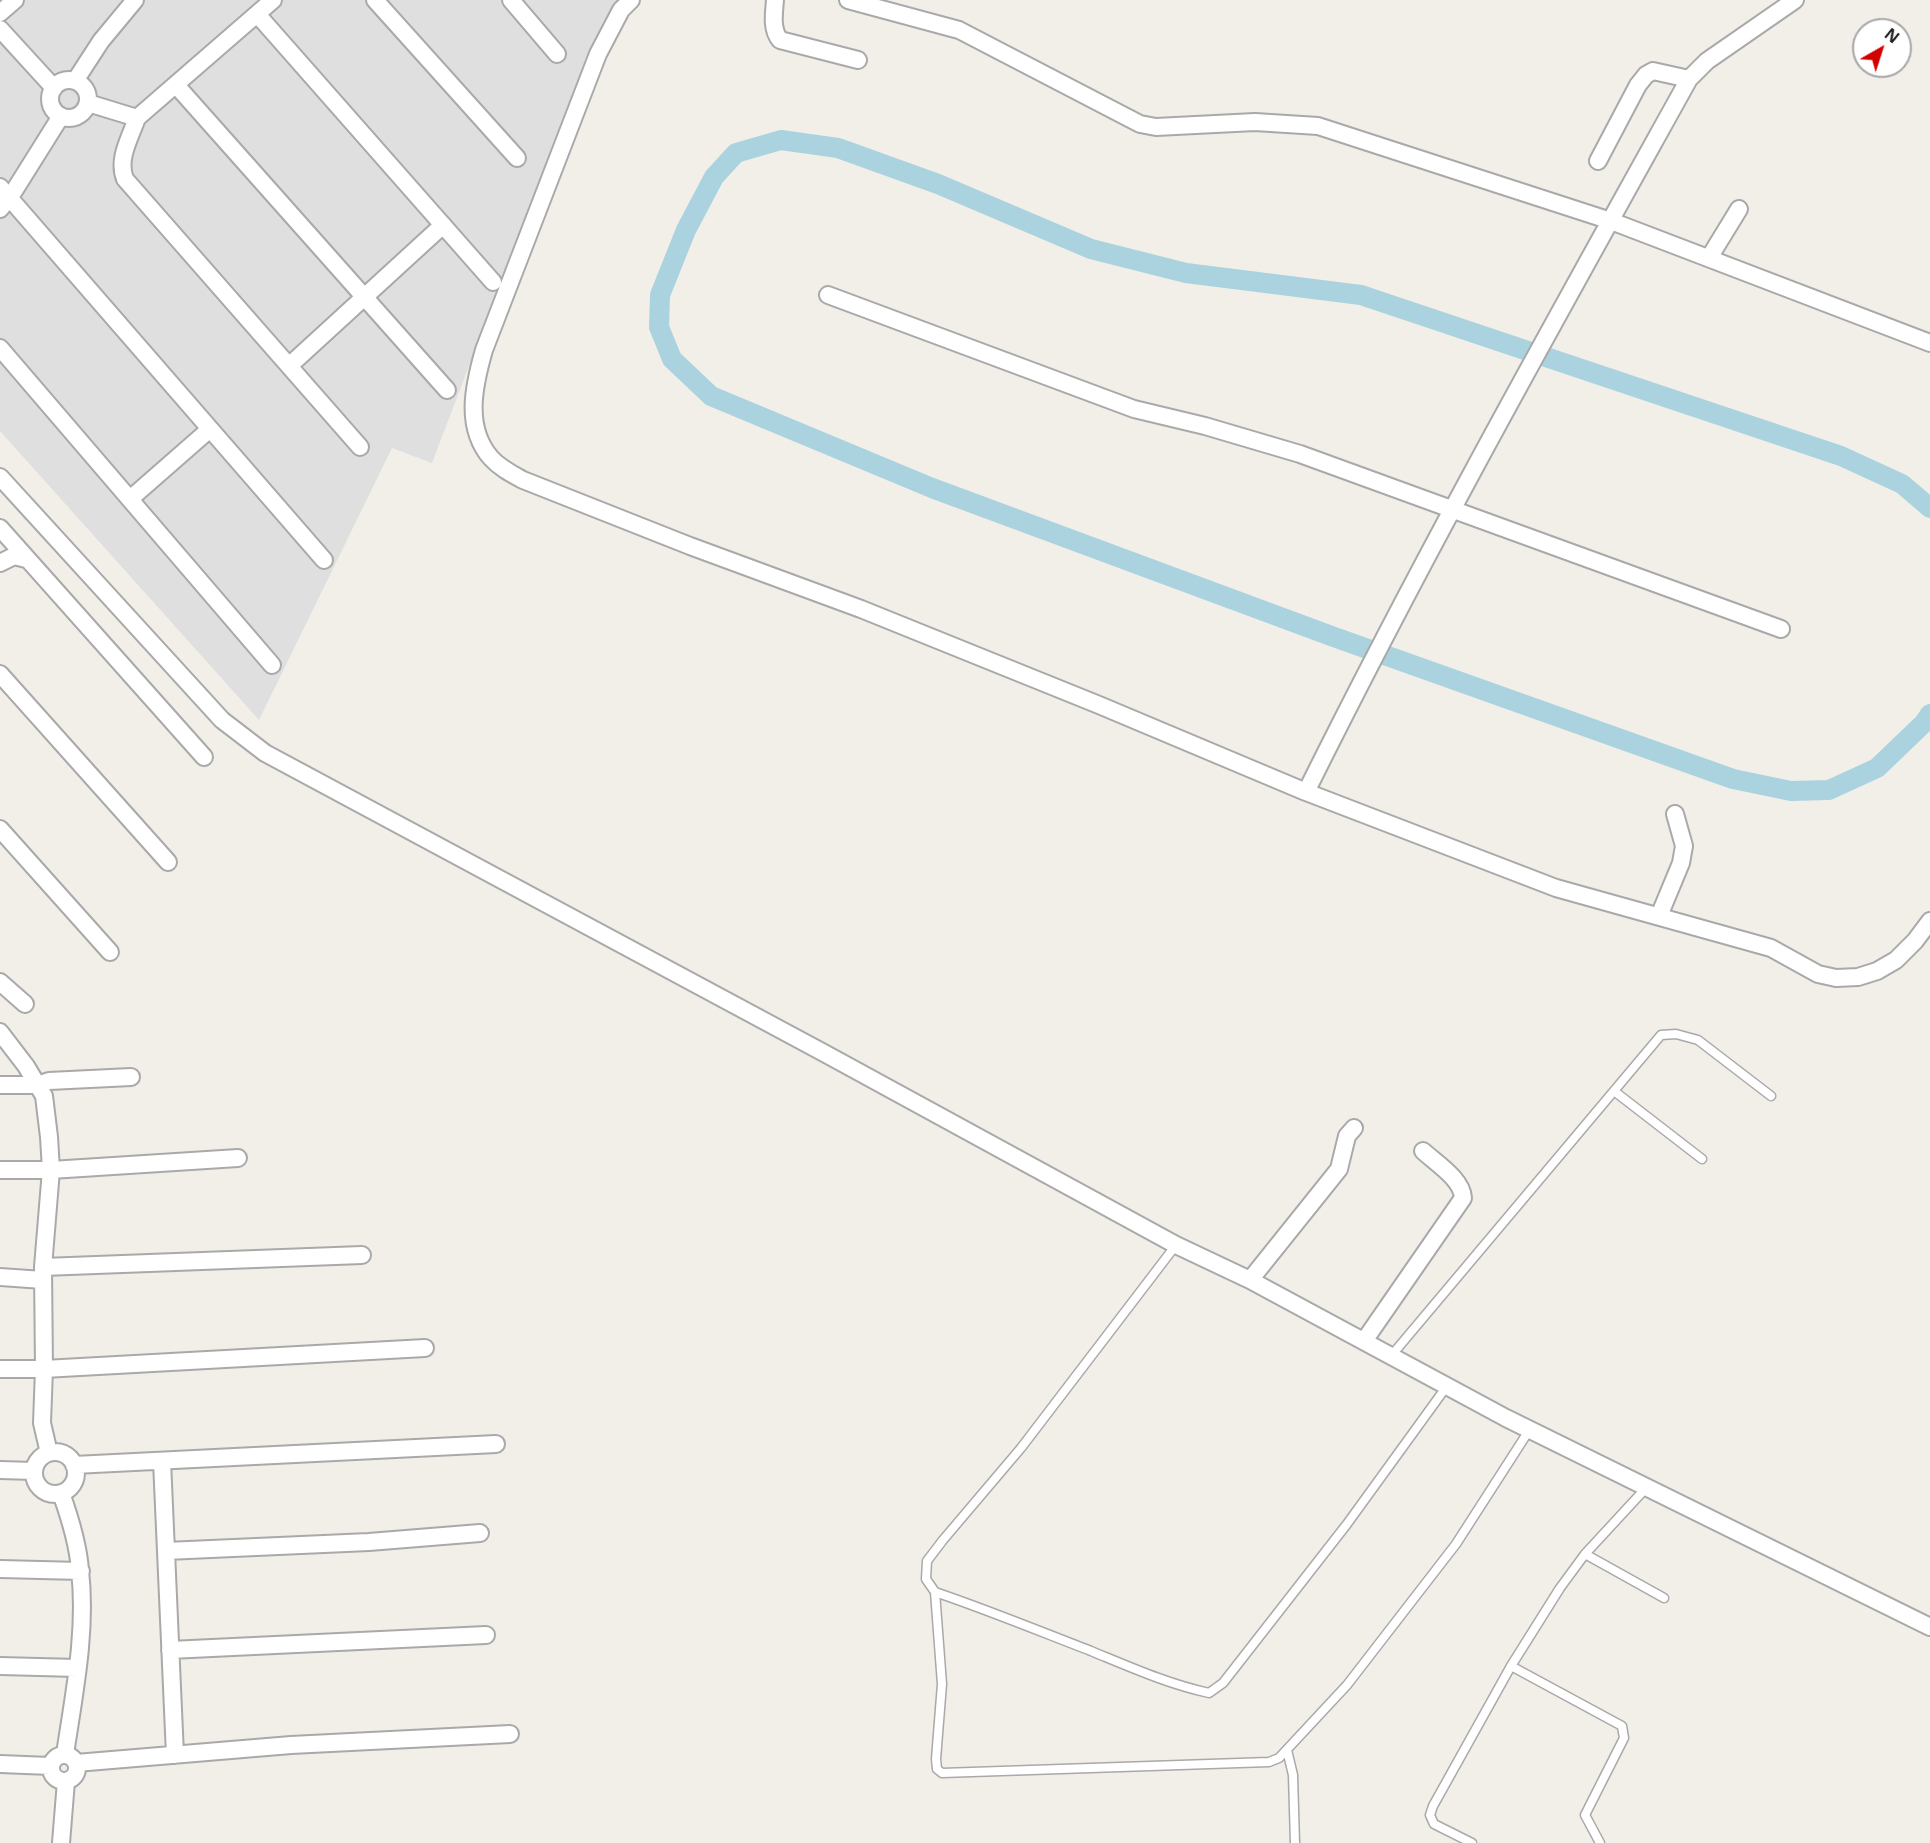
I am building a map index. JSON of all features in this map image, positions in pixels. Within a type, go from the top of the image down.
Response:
[{"type":"street","points":[[0,14],[15,0]]},
{"type":"street","points":[[75,81],[101,41],[135,0]]},
{"type":"street","points":[[273,0],[137,118],[122,161],[122,170],[125,179],[360,447]]},
{"type":"street","points":[[375,0],[517,158]]},
{"type":"street","points":[[511,0],[556,54]]},
{"type":"street","points":[[631,0],[621,10],[598,54],[477,372],[473,405],[475,426],[491,458],[504,469],[523,480],[690,546],[861,609],[1100,705],[1306,792],[1556,888],[1771,948],[1818,974],[1836,978],[1858,977],[1877,971],[1896,960],[1915,941],[1930,921]]},
{"type":"street","points":[[775,0],[774,27],[775,35],[780,40],[858,60]]},
{"type":"street","points":[[848,0],[880,4],[959,30],[1140,124],[1156,127],[1255,122],[1318,126],[1611,220],[1930,343]]},
{"type":"street","points":[[1306,792],[1361,680],[1545,337],[1689,80],[1707,61],[1795,0]]},
{"type":"street","points":[[257,14],[493,282]]},
{"type":"street","points":[[0,29],[54,88]]},
{"type":"street","points":[[1598,161],[1638,85],[1646,75],[1653,71],[1689,80]]},
{"type":"street","points":[[64,81],[75,81],[81,84],[87,93],[88,103],[80,114],[68,118],[61,116],[50,103],[54,88],[64,81]]},
{"type":"street","points":[[176,85],[447,390]]},
{"type":"street","points":[[88,103],[137,118]]},
{"type":"street","points":[[61,116],[3,197],[324,560]]},
{"type":"street","points":[[1709,258],[1739,209]]},
{"type":"street","points":[[289,366],[443,225]]},
{"type":"street","points":[[828,295],[1134,410],[1205,426],[1300,454],[1781,629]]},
{"type":"street","points":[[0,348],[272,664]]},
{"type":"street","points":[[130,499],[210,429]]},
{"type":"street","points":[[0,477],[222,720],[265,753],[1176,1245],[1250,1281],[1646,1488],[1930,1627]]},
{"type":"street","points":[[0,528],[204,758]]},
{"type":"street","points":[[0,563],[14,556],[26,560]]},
{"type":"street","points":[[0,674],[168,862]]},
{"type":"street","points":[[1659,916],[1681,863],[1684,846],[1675,814]]},
{"type":"street","points":[[0,829],[110,952]]},
{"type":"street","points":[[0,982],[25,1004]]},
{"type":"street","points":[[0,1032],[44,1096],[49,1137],[51,1170],[43,1274],[42,1423],[49,1453]]},
{"type":"street","points":[[0,1085],[37,1085],[50,1081],[131,1077]]},
{"type":"street","points":[[1250,1281],[1339,1169],[1347,1136],[1354,1128]]},
{"type":"street","points":[[1364,1341],[1463,1198],[1463,1191],[1452,1178],[1423,1151]]},
{"type":"street","points":[[0,1170],[51,1170],[237,1158]]},
{"type":"street","points":[[0,1277],[362,1255]]},
{"type":"street","points":[[0,1368],[44,1369],[425,1348]]},
{"type":"street","points":[[74,1465],[496,1444]]},
{"type":"street","points":[[49,1453],[63,1454],[74,1465],[75,1480],[69,1489],[61,1494],[44,1492],[38,1485],[34,1471],[41,1458],[49,1453]]},
{"type":"street","points":[[162,1461],[175,1755]]},
{"type":"street","points":[[0,1470],[34,1471]]},
{"type":"street","points":[[61,1494],[77,1545],[81,1571],[82,1614],[71,1759],[76,1772],[66,1781],[57,1779],[50,1766],[54,1758],[71,1759],[175,1755],[291,1745],[510,1734]]},
{"type":"street","points":[[166,1551],[369,1542],[480,1533]]},
{"type":"street","points":[[0,1569],[81,1571]]},
{"type":"street","points":[[170,1650],[486,1635]]},
{"type":"street","points":[[0,1666],[77,1668]]},
{"type":"street","points":[[0,1764],[50,1766]]},
{"type":"street","points":[[61,1843],[66,1781]]},
{"type":"lane","points":[[1391,1356],[1661,1035],[1676,1034],[1698,1040],[1771,1096]]},
{"type":"lane","points":[[1614,1091],[1702,1159]]},
{"type":"lane","points":[[1176,1245],[1021,1448],[927,1561],[926,1579],[935,1592],[942,1684],[936,1759],[937,1769],[942,1773],[1269,1762],[1279,1758],[1347,1685],[1456,1544],[1530,1429]]},
{"type":"lane","points":[[935,1592],[987,1610],[1158,1678],[1209,1693],[1222,1683],[1340,1534],[1448,1386]]},
{"type":"lane","points":[[1472,1843],[1434,1824],[1430,1815],[1432,1806],[1511,1666],[1560,1588],[1585,1554],[1646,1488]]},
{"type":"lane","points":[[1585,1554],[1664,1599]]},
{"type":"lane","points":[[1511,1666],[1622,1726],[1624,1738],[1585,1815],[1600,1843]]},
{"type":"lane","points":[[1287,1750],[1293,1774],[1295,1843]]},
{"type":"shaded area","points":[[0,0],[618,0],[553,146],[432,463],[392,448],[259,720],[0,431]]},
{"type":"waterway","points":[[1930,508],[1902,484],[1841,456],[1361,295],[1186,273],[1091,249],[938,184],[838,148],[781,140],[736,153],[714,177],[686,230],[660,295],[659,327],[672,359],[711,396],[932,488],[1334,637],[1733,779],[1791,791],[1829,790],[1877,768],[1924,723],[1930,714]]}]
